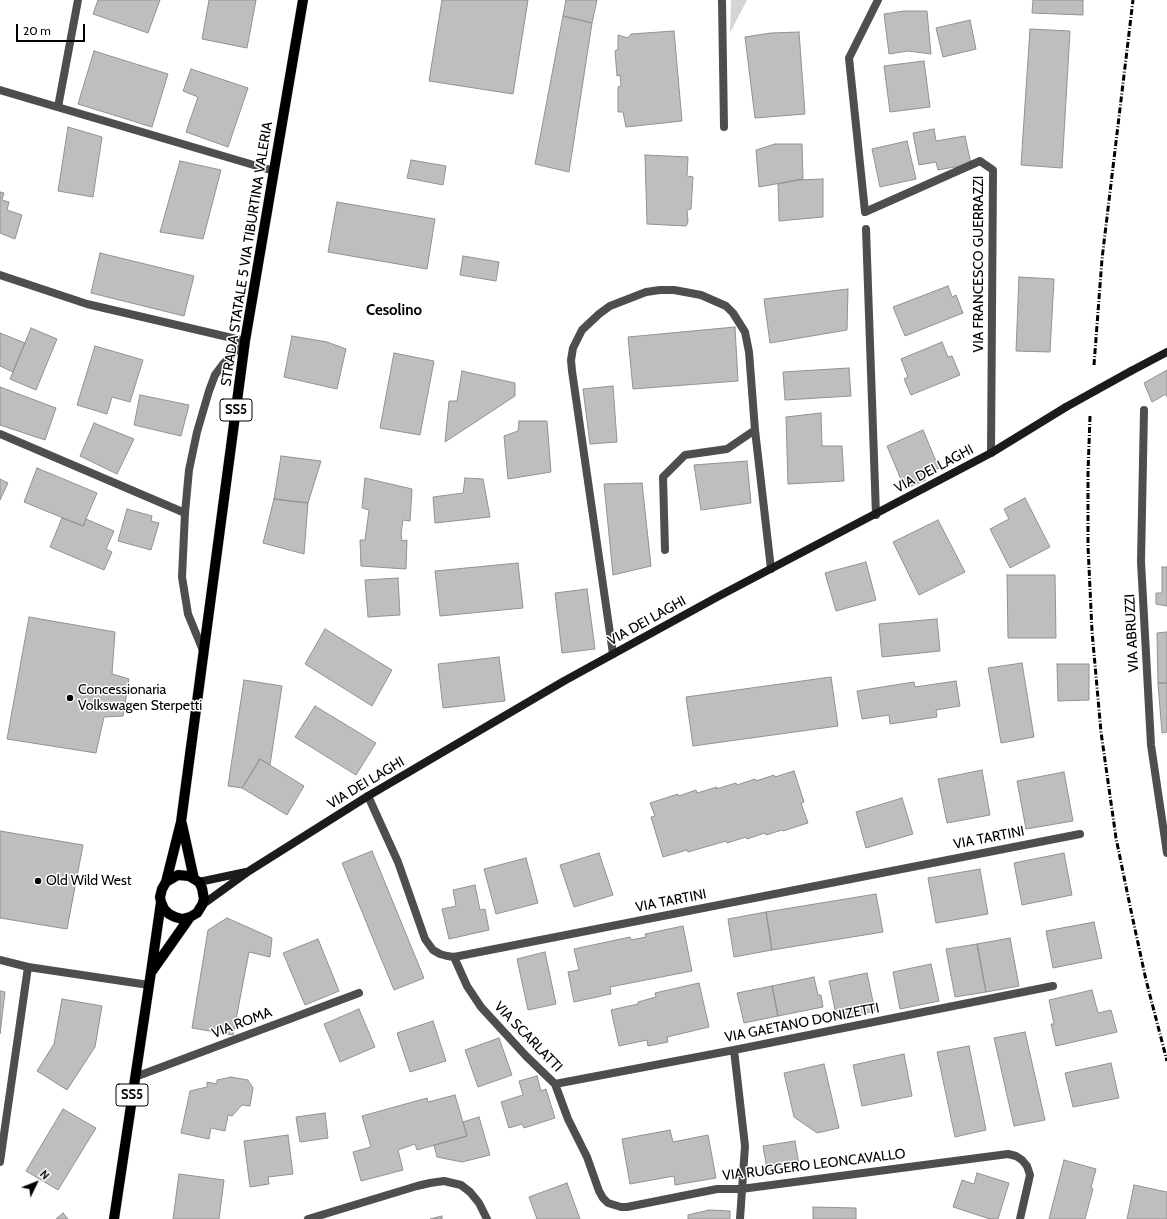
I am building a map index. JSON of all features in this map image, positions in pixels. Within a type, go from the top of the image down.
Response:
[{"type":"main road","name":"STRADA STATALE 5 VIA TIBURTINA VALERIA","points":[[114,1219],[162,889],[166,882],[181,822],[245,341],[304,0]]},
{"type":"main road","name":"STRADA STATALE 5 VIA TIBURTINA VALERIA","points":[[151,972],[190,917],[197,913],[202,905],[204,895],[202,888],[196,880],[181,822]]},
{"type":"main road","points":[[166,882],[178,875],[189,876],[196,880]]},
{"type":"main road","points":[[161,902],[164,909],[169,914],[182,919],[190,917]]},
{"type":"street","points":[[58,107],[78,0]]},
{"type":"street","points":[[722,0],[724,127]]},
{"type":"street","name":"VIA FRANCESCO GUERRAZZI","points":[[878,0],[849,58],[865,212],[980,161],[993,170],[991,453]]},
{"type":"street","points":[[0,90],[274,171]]},
{"type":"street","points":[[866,229],[876,515]]},
{"type":"street","points":[[0,275],[87,304],[245,341]]},
{"type":"street","points":[[613,654],[571,360],[573,348],[582,330],[610,306],[634,296],[660,290],[674,290],[701,295],[726,306],[740,323],[748,340],[755,430],[771,569]]},
{"type":"street","points":[[204,652],[188,614],[183,585],[182,564],[189,470],[209,391],[215,375],[224,362],[245,341]]},
{"type":"street","name":"VIA DEI LAGHI","points":[[202,905],[249,871],[368,796],[564,681],[771,569],[876,515],[991,453],[1066,407],[1167,352]]},
{"type":"street","name":"VIA ABRUZZI","points":[[1144,410],[1141,562],[1146,666],[1151,745],[1167,853]]},
{"type":"street","points":[[665,550],[663,477],[685,455],[727,449],[755,430]]},
{"type":"street","points":[[0,434],[185,513]]},
{"type":"street","name":"VIA TARTINI","points":[[368,796],[398,862],[425,939],[433,950],[440,954],[454,957],[1080,834]]},
{"type":"street","name":"VIA DEI LAGHI","points":[[196,880],[249,871]]},
{"type":"street","name":"VIA SCARLATTI","points":[[454,957],[470,992],[481,1007],[526,1056],[556,1084],[568,1118],[587,1157],[599,1191],[608,1203]]},
{"type":"street","points":[[0,960],[28,967],[149,985]]},
{"type":"street","points":[[0,1162],[28,967]]},
{"type":"street","name":"VIA GAETANO DONIZETTI","points":[[556,1084],[1053,986]]},
{"type":"street","name":"VIA ROMA","points":[[135,1077],[359,993]]},
{"type":"street","points":[[734,1050],[745,1146],[740,1219]]},
{"type":"street","name":"VIA RUGGERO LEONCAVALLO","points":[[608,1203],[621,1207],[627,1207],[710,1190],[741,1189],[1003,1154],[1016,1156],[1022,1160],[1027,1166],[1030,1174],[1020,1219]]},
{"type":"street","points":[[308,1219],[430,1182],[444,1182],[461,1185],[470,1192],[479,1203],[487,1219]]},
{"type":"shaded area","points":[[731,0],[747,0],[730,33]]},
{"type":"building","points":[[98,0],[160,0],[148,33],[93,14]]},
{"type":"building","points":[[209,0],[256,0],[247,48],[202,39]]},
{"type":"building","points":[[442,0],[528,0],[513,94],[429,81]]},
{"type":"building","points":[[566,0],[597,0],[592,23],[563,16]]},
{"type":"building","points":[[1033,0],[1083,0],[1083,15],[1032,13]]},
{"type":"building","points":[[904,11],[927,11],[931,54],[908,51],[889,54],[884,14]]},
{"type":"building","points":[[563,16],[592,23],[569,172],[535,164]]},
{"type":"building","points":[[970,20],[976,49],[943,57],[936,28]]},
{"type":"building","points":[[1030,29],[1070,31],[1062,168],[1021,165]]},
{"type":"building","points":[[674,31],[682,121],[626,127],[623,112],[618,112],[618,87],[621,86],[620,75],[617,76],[615,51],[618,49],[618,35],[628,38],[631,34]]},
{"type":"building","points":[[799,32],[805,114],[755,118],[745,37],[771,33]]},
{"type":"building","points":[[94,51],[168,74],[152,127],[78,104]]},
{"type":"building","points":[[924,61],[930,107],[890,112],[884,66]]},
{"type":"building","points":[[191,69],[248,88],[228,147],[186,132],[198,97],[183,91]]},
{"type":"building","points":[[68,127],[102,137],[93,197],[58,191]]},
{"type":"building","points":[[934,129],[936,141],[965,136],[971,164],[938,170],[936,162],[919,165],[913,133]]},
{"type":"building","points":[[907,141],[916,179],[880,187],[872,149]]},
{"type":"building","points":[[775,144],[802,144],[803,179],[759,187],[756,150]]},
{"type":"building","points":[[645,155],[688,157],[687,176],[693,177],[691,209],[687,210],[688,222],[686,226],[647,224]]},
{"type":"building","points":[[411,160],[446,166],[443,185],[407,178]]},
{"type":"building","points":[[180,161],[221,170],[203,239],[160,232]]},
{"type":"building","points":[[823,179],[823,217],[779,221],[778,184],[797,180]]},
{"type":"building","points":[[0,192],[4,193],[2,200],[9,202],[7,210],[22,215],[15,239],[0,233]]},
{"type":"building","points":[[337,202],[435,219],[427,269],[328,252]]},
{"type":"building","points":[[100,253],[194,276],[184,316],[91,293]]},
{"type":"building","points":[[463,256],[499,262],[496,281],[460,275]]},
{"type":"building","points":[[1019,277],[1054,279],[1050,352],[1016,351]]},
{"type":"building","points":[[948,286],[952,297],[956,295],[963,313],[905,336],[893,307]]},
{"type":"building","points":[[848,289],[847,330],[770,343],[764,299]]},
{"type":"building","points":[[735,327],[738,381],[633,389],[628,337]]},
{"type":"building","points":[[31,328],[57,339],[36,390],[10,379]]},
{"type":"building","points":[[0,333],[25,343],[13,372],[0,366]]},
{"type":"building","points":[[292,336],[327,342],[346,349],[337,389],[284,377]]},
{"type":"building","points":[[942,342],[948,357],[952,356],[960,375],[911,395],[904,379],[908,377],[901,359]]},
{"type":"building","points":[[95,346],[143,360],[130,402],[112,397],[107,414],[77,405]]},
{"type":"building","points":[[394,353],[434,361],[420,435],[380,428]]},
{"type":"building","points":[[849,368],[851,396],[785,400],[783,372]]},
{"type":"building","points":[[1167,370],[1167,397],[1166,394],[1152,402],[1144,383]]},
{"type":"building","points":[[462,371],[515,383],[515,396],[445,442],[449,401],[457,401]]},
{"type":"building","points":[[613,386],[617,442],[590,444],[583,389]]},
{"type":"building","points":[[0,387],[56,408],[45,440],[0,425]]},
{"type":"building","points":[[140,395],[189,405],[181,436],[134,425]]},
{"type":"building","points":[[821,413],[822,446],[842,446],[844,481],[788,484],[786,417]]},
{"type":"building","points":[[519,421],[547,421],[551,472],[508,479],[504,436],[518,431]]},
{"type":"building","points":[[94,423],[134,439],[117,474],[80,456]]},
{"type":"building","points":[[923,430],[939,468],[924,474],[926,480],[905,489],[887,446]]},
{"type":"building","points":[[281,456],[321,461],[308,503],[274,499]]},
{"type":"building","points":[[747,461],[751,503],[701,510],[694,465]]},
{"type":"building","points":[[37,468],[97,493],[83,526],[24,502]]},
{"type":"building","points":[[365,478],[412,489],[410,521],[403,520],[401,533],[402,541],[407,540],[406,569],[361,566],[360,540],[365,540],[369,510],[362,508]]},
{"type":"building","points":[[465,478],[483,479],[490,517],[435,523],[433,497],[463,493]]},
{"type":"building","points":[[0,479],[8,483],[0,500]]},
{"type":"building","points":[[642,483],[651,566],[613,575],[604,484]]},
{"type":"building","points":[[1025,498],[1050,547],[1010,568],[990,529],[1009,519],[1004,509]]},
{"type":"building","points":[[274,499],[308,503],[304,554],[263,543]]},
{"type":"building","points":[[127,509],[152,516],[151,521],[159,523],[151,550],[118,541]]},
{"type":"building","points":[[62,518],[83,526],[86,519],[114,531],[106,549],[112,552],[104,570],[50,547]]},
{"type":"building","points":[[938,520],[965,572],[919,595],[893,542]]},
{"type":"building","points":[[866,562],[876,600],[836,611],[825,573]]},
{"type":"building","points":[[518,563],[523,608],[440,616],[435,571]]},
{"type":"building","points":[[1162,567],[1167,567],[1167,606],[1156,604],[1156,593],[1162,593]]},
{"type":"building","points":[[1007,575],[1055,575],[1056,638],[1008,638]]},
{"type":"building","points":[[398,578],[400,615],[368,617],[365,580]]},
{"type":"building","points":[[587,589],[595,649],[562,653],[555,593]]},
{"type":"building","name":"Concessionaria Volkswagen Sterpetti","points":[[29,617],[115,632],[112,674],[129,679],[123,716],[104,717],[96,753],[7,739]]},
{"type":"building","points":[[937,619],[940,651],[882,657],[879,624]]},
{"type":"building","points":[[325,629],[392,670],[372,706],[305,664]]},
{"type":"building","points":[[1167,632],[1167,683],[1158,683],[1157,633]]},
{"type":"building","points":[[499,657],[505,701],[443,708],[438,664]]},
{"type":"building","points":[[1022,663],[1034,737],[1001,743],[988,668]]},
{"type":"building","points":[[1057,664],[1089,664],[1089,700],[1058,701]]},
{"type":"building","points":[[831,677],[838,726],[693,746],[686,697]]},
{"type":"building","points":[[244,680],[282,686],[270,765],[260,759],[242,788],[228,786]]},
{"type":"building","points":[[956,681],[960,706],[936,710],[937,717],[890,724],[889,715],[862,719],[857,691],[914,682],[915,687]]},
{"type":"building","points":[[1158,683],[1167,683],[1167,732],[1162,733]]},
{"type":"building","points":[[315,706],[376,743],[356,775],[295,737]]},
{"type":"building","points":[[260,759],[304,786],[287,815],[242,788]]},
{"type":"building","points":[[982,770],[990,815],[947,823],[938,779]]},
{"type":"building","points":[[794,771],[804,802],[801,803],[808,823],[766,835],[765,833],[747,839],[746,837],[727,843],[726,841],[688,852],[687,850],[663,857],[651,817],[655,816],[650,803],[696,790],[697,793],[736,783],[737,785],[755,779],[756,781],[774,775],[775,777]]},
{"type":"building","points":[[1064,772],[1073,821],[1026,829],[1017,781]]},
{"type":"building","points":[[902,798],[913,834],[866,848],[856,812]]},
{"type":"building","name":"Old Wild West","points":[[0,831],[83,845],[67,929],[0,918]]},
{"type":"building","points":[[372,851],[424,978],[394,990],[342,863]]},
{"type":"building","points":[[599,853],[613,895],[574,907],[560,865]]},
{"type":"building","points":[[1064,853],[1072,895],[1022,905],[1014,863]]},
{"type":"building","points":[[526,858],[538,903],[496,914],[484,869]]},
{"type":"building","points":[[980,869],[988,914],[936,923],[928,878]]},
{"type":"building","points":[[475,885],[480,910],[485,909],[489,930],[449,939],[442,909],[456,906],[453,890]]},
{"type":"building","points":[[876,894],[883,932],[772,950],[766,912]]},
{"type":"building","points":[[766,912],[772,950],[734,957],[728,919]]},
{"type":"building","points":[[227,918],[272,938],[270,957],[249,952],[233,1035],[192,1028],[208,930]]},
{"type":"building","points":[[1094,922],[1102,958],[1053,968],[1046,931]]},
{"type":"building","points":[[683,926],[692,971],[610,987],[611,994],[574,1002],[568,972],[579,970],[574,949],[630,937],[631,940],[646,937],[645,934]]},
{"type":"building","points":[[1010,938],[1019,986],[986,992],[977,944]]},
{"type":"building","points":[[318,939],[339,991],[305,1005],[283,953]]},
{"type":"building","points":[[977,944],[986,992],[955,997],[946,949]]},
{"type":"building","points":[[545,952],[556,1004],[528,1010],[517,959]]},
{"type":"building","points":[[931,964],[939,1001],[900,1009],[893,972]]},
{"type":"building","points":[[867,973],[875,1011],[837,1019],[829,981]]},
{"type":"building","points":[[814,977],[818,995],[821,995],[823,1007],[778,1016],[772,986]]},
{"type":"building","points":[[699,983],[709,1027],[667,1037],[668,1042],[648,1046],[647,1040],[619,1046],[611,1010],[638,1004],[638,1002],[656,997],[655,993]]},
{"type":"building","points":[[772,986],[778,1016],[744,1023],[737,993]]},
{"type":"building","points":[[1092,990],[1098,1013],[1111,1010],[1117,1032],[1056,1046],[1051,1024],[1054,1024],[1049,1000]]},
{"type":"building","points":[[0,991],[5,992],[0,1034]]},
{"type":"building","points":[[62,999],[102,1006],[95,1047],[67,1090],[37,1071],[54,1044]]},
{"type":"building","points":[[359,1009],[375,1047],[340,1062],[324,1024]]},
{"type":"building","points":[[433,1021],[446,1061],[410,1072],[397,1033]]},
{"type":"building","points":[[1025,1032],[1045,1120],[1014,1126],[994,1038]]},
{"type":"building","points":[[499,1038],[512,1075],[478,1087],[465,1050]]},
{"type":"building","points":[[969,1046],[986,1130],[955,1137],[937,1052]]},
{"type":"building","points":[[904,1054],[912,1096],[862,1106],[853,1065]]},
{"type":"building","points":[[1111,1063],[1119,1098],[1073,1107],[1065,1073]]},
{"type":"building","points":[[824,1064],[839,1128],[817,1133],[794,1117],[784,1073]]},
{"type":"building","points":[[537,1076],[541,1091],[546,1089],[555,1118],[524,1128],[522,1124],[509,1128],[501,1102],[523,1095],[519,1081]]},
{"type":"building","points":[[231,1077],[248,1080],[253,1088],[250,1106],[242,1105],[232,1116],[228,1115],[225,1131],[211,1128],[209,1139],[181,1133],[190,1091],[207,1087],[207,1082],[217,1084],[217,1080]]},
{"type":"building","points":[[455,1095],[467,1136],[417,1150],[415,1144],[398,1150],[403,1170],[361,1181],[353,1152],[371,1147],[362,1116],[427,1098],[428,1102]]},
{"type":"building","points":[[63,1109],[96,1128],[58,1190],[26,1171]]},
{"type":"building","points":[[325,1113],[328,1138],[300,1142],[296,1117]]},
{"type":"building","points":[[479,1117],[490,1155],[462,1162],[437,1157],[434,1145],[467,1136],[463,1122]]},
{"type":"building","points":[[670,1130],[673,1142],[708,1135],[716,1178],[675,1185],[674,1176],[630,1184],[622,1139]]},
{"type":"building","points":[[288,1135],[293,1174],[268,1177],[269,1184],[250,1187],[244,1141]]},
{"type":"building","points":[[795,1141],[800,1170],[768,1175],[763,1146]]},
{"type":"building","points":[[1064,1160],[1096,1169],[1091,1188],[1093,1189],[1085,1219],[1049,1219]]},
{"type":"building","points":[[977,1173],[1009,1183],[998,1219],[990,1219],[953,1207],[962,1180],[974,1184]]},
{"type":"building","points":[[179,1174],[224,1180],[219,1219],[173,1219]]},
{"type":"building","points":[[567,1183],[580,1219],[537,1219],[529,1197]]},
{"type":"building","points":[[1134,1185],[1167,1192],[1167,1219],[1127,1219]]},
{"type":"building","points":[[813,1207],[856,1208],[856,1219],[813,1219]]},
{"type":"building","points":[[709,1210],[730,1211],[730,1219],[688,1219],[688,1215]]},
{"type":"building","points":[[63,1213],[68,1219],[56,1219]]},
{"type":"building","points":[[442,1216],[442,1219],[430,1219]]},
{"type":"railway","points":[[1094,365],[1102,259],[1133,0]]},
{"type":"railway","points":[[1090,416],[1088,546],[1092,631],[1101,732],[1116,838],[1146,980],[1167,1061]]},
{"type":"place","name":"Concessionaria Volkswagen Sterpetti","points":[[70,698]]},
{"type":"place","name":"Old Wild West","points":[[38,881]]},
{"type":"district","name":"Cesolino","points":[[394,311]]}]
